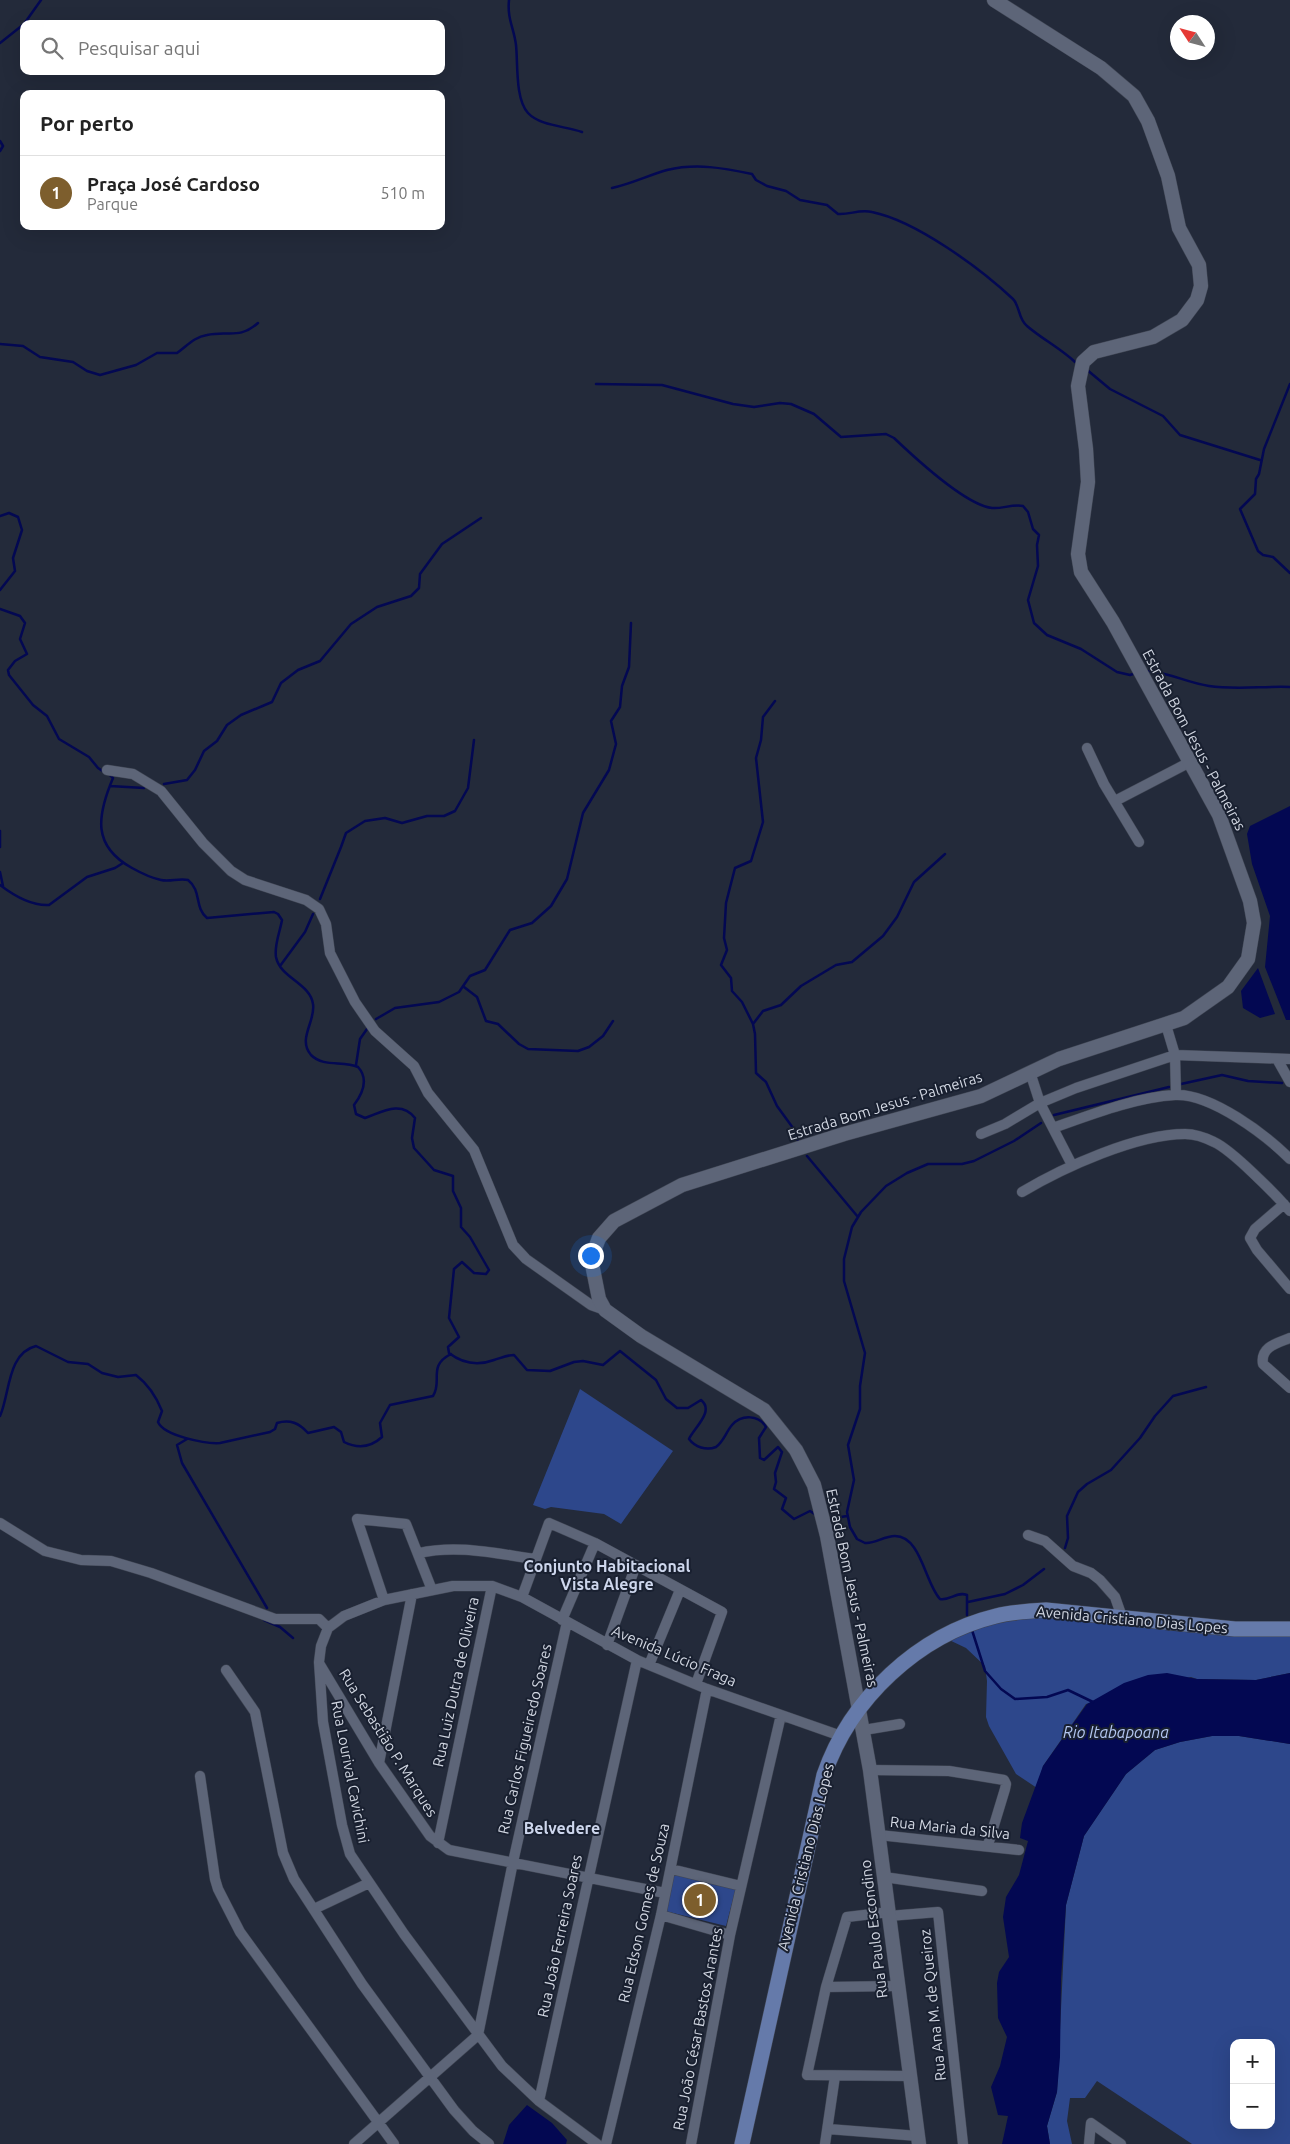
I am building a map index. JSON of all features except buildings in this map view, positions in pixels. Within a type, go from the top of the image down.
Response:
[{"type":"main road","name":"Estrada Bom Jesus - Palmeiras","points":[[860,1710],[820,1503],[806,1466],[796,1450],[764,1410],[641,1336],[605,1310],[599,1298],[591,1259],[599,1238],[614,1220],[682,1185],[844,1134],[981,1096],[1073,1053],[1166,1025],[1197,1011],[1228,988],[1248,959],[1253,941],[1254,923],[1250,901],[1229,838],[1219,815],[1079,564],[1078,540],[1088,482],[1079,376],[1087,356],[1104,348],[1153,337],[1182,320],[1191,309],[1199,293],[1201,286],[1199,265],[1179,228],[1168,176],[1148,121],[1134,96],[1101,68],[994,0]]},
{"type":"main road","name":"Avenida Cristiano Dias Lopes","points":[[742,2144],[819,1794],[830,1758],[841,1736],[886,1676],[935,1641],[970,1624],[997,1615],[1046,1610],[1235,1629],[1290,1629]]},
{"type":"main road","name":"Rua Paulo Escondino","points":[[860,1710],[879,1835],[918,2140]]},
{"type":"street","points":[[1087,748],[1104,784],[1139,842]]},
{"type":"street","points":[[1115,800],[1190,762]]},
{"type":"street","points":[[108,770],[133,774],[161,791],[202,843],[232,871],[245,880],[306,900],[319,909],[326,924],[330,954],[355,1002],[375,1031],[414,1066],[428,1093],[474,1150],[514,1245],[526,1259],[584,1300],[605,1310]]},
{"type":"street","points":[[1166,1025],[1175,1055],[1176,1095]]},
{"type":"street","points":[[981,1134],[1005,1124],[1040,1103],[1090,1083],[1175,1055],[1248,1056],[1290,1059]]},
{"type":"street","points":[[1277,1059],[1290,1082]]},
{"type":"street","points":[[1030,1072],[1040,1103],[1072,1165]]},
{"type":"street","points":[[1053,1128],[1095,1113],[1176,1095],[1214,1105],[1231,1114],[1260,1132],[1290,1159]]},
{"type":"street","points":[[1022,1192],[1072,1165],[1146,1140],[1168,1135],[1188,1134],[1216,1142],[1287,1208],[1255,1229],[1250,1238],[1257,1250],[1290,1289]]},
{"type":"street","points":[[1290,1338],[1266,1349],[1262,1359],[1263,1364],[1290,1388]]},
{"type":"street","points":[[0,1523],[45,1551],[81,1560],[111,1562],[151,1573],[275,1619],[319,1619],[328,1628],[344,1616],[384,1600],[358,1519],[406,1524],[432,1590]]},
{"type":"street","points":[[522,1597],[546,1528],[551,1523],[595,1543],[722,1612],[696,1684]]},
{"type":"street","points":[[1028,1535],[1045,1542],[1073,1566],[1091,1573],[1100,1580],[1115,1598],[1122,1617]]},
{"type":"street","name":"Rua Carlos Figueiredo Soares","points":[[478,2035],[565,1621],[595,1543]]},
{"type":"street","points":[[419,1553],[434,1549],[470,1550],[536,1560]]},
{"type":"street","points":[[607,1645],[636,1566]]},
{"type":"street","name":"Avenida Lúcio Fraga","points":[[384,1600],[453,1586],[492,1586],[522,1597],[637,1660],[696,1684],[841,1736]]},
{"type":"street","name":"Rua Luiz Dutra de Oliveira","points":[[438,1843],[492,1586]]},
{"type":"street","points":[[649,1665],[680,1590]]},
{"type":"street","points":[[379,1762],[412,1594]]},
{"type":"street","name":"Rua Lourival Cavichini","points":[[328,1628],[321,1646],[319,1662],[323,1722],[350,1854],[502,2066],[584,2140],[597,2144]]},
{"type":"street","name":"Rua João Ferreira Soares","points":[[539,2101],[637,1660]]},
{"type":"street","name":"Rua Sebastião P. Marques","points":[[319,1662],[379,1762],[430,1836],[438,1843],[450,1850],[666,1892]]},
{"type":"street","points":[[226,1670],[255,1712],[283,1853],[294,1879],[362,1984],[430,2077],[473,2131],[489,2144]]},
{"type":"street","name":"Rua Edson Gomes de Souza","points":[[606,2144],[661,1915],[707,1688]]},
{"type":"street","name":"Rua João César Bastos Arantes","points":[[691,2144],[730,1935],[781,1715]]},
{"type":"street","points":[[864,1730],[900,1724]]},
{"type":"street","points":[[870,1770],[956,1771],[1004,1780],[1006,1784],[988,1845]]},
{"type":"street","points":[[200,1776],[215,1879],[226,1906],[240,1932],[394,2144]]},
{"type":"street","name":"Rua Maria da Silva","points":[[879,1835],[988,1845],[1019,1850]]},
{"type":"street","points":[[671,1869],[741,1886]]},
{"type":"street","points":[[884,1877],[982,1891]]},
{"type":"street","points":[[314,1910],[369,1883]]},
{"type":"street","name":"Rua Ana M. de Queiroz","points":[[889,1914],[938,1912],[963,2144]]},
{"type":"street","points":[[889,1914],[847,1917],[826,1987],[807,2075],[909,2076]]},
{"type":"street","points":[[661,1915],[730,1935]]},
{"type":"street","points":[[826,1987],[897,1986]]},
{"type":"street","points":[[354,2144],[478,2035]]},
{"type":"street","points":[[825,2144],[835,2076]]},
{"type":"street","points":[[1089,2144],[1092,2123],[1121,2144]]},
{"type":"street","points":[[828,2129],[918,2140]]},
{"type":"shaded area","points":[[580,1389],[673,1451],[621,1524],[604,1514],[551,1507],[545,1509],[533,1505]]},
{"type":"shaded area","points":[[1031,1614],[1192,1633],[1225,1635],[1290,1634],[1290,1673],[1256,1680],[1197,1679],[1191,1677],[1086,1704],[1043,1766],[1037,1788],[1016,1774],[989,1726],[986,1717],[987,1681],[985,1666],[966,1648],[945,1638],[958,1631]]},
{"type":"shaded area","points":[[1212,1736],[1239,1736],[1290,1744],[1290,2144],[1192,2144],[1097,2081],[1085,2098],[1070,2098],[1067,2121],[1072,2144],[1050,2144],[1047,2126],[1057,2092],[1066,1905],[1084,1836],[1126,1774],[1155,1750],[1180,1742]]},
{"type":"shaded area","points":[[674,1873],[736,1888],[726,1926],[665,1911]]},
{"type":"water","points":[[1290,806],[1290,1020],[1286,1020],[1265,967],[1270,916],[1252,864],[1247,834],[1250,826]]},
{"type":"water","points":[[1258,968],[1275,1014],[1260,1018],[1243,1008],[1241,991]]},
{"type":"water","name":"Rio Itabapoana","points":[[1167,1673],[1197,1679],[1256,1680],[1290,1673],[1290,1744],[1239,1736],[1212,1736],[1180,1742],[1155,1750],[1126,1774],[1084,1836],[1066,1905],[1057,2092],[1047,2126],[1050,2144],[1002,2144],[1008,2116],[998,2115],[991,2087],[1000,2066],[1007,2037],[998,2018],[997,1983],[999,1972],[1009,1957],[1003,1917],[1006,1897],[1019,1875],[1028,1841],[1020,1838],[1022,1823],[1043,1766],[1087,1704],[1124,1683],[1148,1675]]},
{"type":"water","points":[[527,2105],[552,2123],[567,2140],[566,2144],[503,2144],[509,2125]]},
{"type":"waterway","points":[[27,20],[41,0]]},
{"type":"waterway","points":[[509,0],[510,18],[516,45],[519,90],[524,107],[528,113],[539,121],[582,132]]},
{"type":"waterway","points":[[0,43],[20,27]]},
{"type":"waterway","points":[[0,141],[3,146],[0,151]]},
{"type":"waterway","points":[[612,188],[667,170],[710,167],[752,174],[756,180],[767,186],[786,191],[800,200],[827,205],[838,214],[867,211],[889,217],[908,225],[947,247],[983,274],[1013,299],[1022,320],[1027,326],[1075,362]]},
{"type":"waterway","points":[[0,344],[23,346],[40,357],[73,362],[87,371],[100,375],[136,365],[157,353],[177,353],[202,336],[239,333],[258,323]]},
{"type":"waterway","points":[[1086,369],[1110,389],[1163,416],[1180,435],[1260,460]]},
{"type":"waterway","points":[[596,384],[662,385],[733,404],[754,407],[780,403],[791,404],[814,414],[841,437],[886,434],[894,438],[955,490],[981,505],[992,508],[1023,506],[1028,512],[1033,529],[1039,535],[1037,545],[1038,566],[1028,600],[1034,623],[1047,635],[1081,649],[1117,672],[1130,675],[1136,673]]},
{"type":"waterway","points":[[1290,384],[1264,449],[1259,474],[1256,479],[1255,494],[1240,509],[1258,551],[1263,555],[1273,557],[1290,573]]},
{"type":"waterway","points":[[0,516],[9,513],[18,517],[22,530],[13,558],[15,571],[0,590]]},
{"type":"waterway","points":[[164,784],[187,780],[195,770],[204,751],[217,741],[227,725],[241,715],[272,702],[281,683],[298,670],[320,661],[351,624],[377,607],[411,596],[419,588],[420,574],[442,544],[481,518]]},
{"type":"waterway","points":[[0,609],[20,616],[25,623],[20,639],[27,654],[15,661],[8,670],[9,675],[33,705],[47,716],[59,739],[89,757],[104,772]]},
{"type":"waterway","points":[[376,1019],[395,1008],[439,1002],[459,992],[470,976],[485,970],[510,930],[532,923],[551,906],[567,879],[583,813],[609,770],[616,744],[611,721],[620,707],[622,686],[629,667],[631,623]]},
{"type":"waterway","points":[[1149,671],[1201,685],[1239,688],[1290,687]]},
{"type":"waterway","points":[[775,701],[763,717],[761,740],[756,758],[763,822],[751,861],[735,868],[726,903],[724,938],[727,950],[721,965],[731,978],[732,991],[742,1002],[753,1024],[756,1073],[766,1082],[777,1106],[793,1128],[798,1141]]},
{"type":"waterway","points":[[320,899],[346,833],[365,821],[385,818],[402,823],[427,816],[444,816],[455,811],[468,788],[474,740]]},
{"type":"waterway","points":[[109,774],[113,778],[101,817],[104,840],[110,850],[132,868],[150,877],[164,880],[188,880],[195,889],[203,914],[207,918],[274,912],[278,914],[282,920],[277,939],[276,957],[283,970],[307,991],[313,1004],[312,1017],[306,1036],[307,1049],[311,1055],[328,1063],[358,1067],[364,1081],[360,1096],[354,1105],[356,1114],[365,1118],[391,1109],[404,1110],[410,1113],[415,1118],[412,1138],[414,1148],[434,1170],[453,1176],[453,1191],[461,1208],[461,1227],[470,1237],[489,1270],[486,1274],[474,1273],[462,1262],[454,1269],[449,1318],[459,1337],[448,1347],[449,1353],[459,1359],[476,1363],[514,1355],[527,1370],[550,1371],[574,1362],[583,1361],[603,1365],[620,1351],[656,1380],[666,1399],[677,1408],[688,1408],[701,1400],[705,1404],[705,1414],[689,1439],[698,1446],[708,1449],[716,1447],[732,1425],[741,1419],[750,1417],[763,1423],[766,1427],[759,1438],[760,1458],[764,1460],[778,1447],[782,1452],[775,1473],[776,1482],[774,1489],[786,1498],[782,1509],[794,1519],[810,1511],[816,1515]]},
{"type":"waterway","points":[[110,786],[144,788]]},
{"type":"waterway","points":[[0,831],[0,847]]},
{"type":"waterway","points":[[753,1024],[763,1011],[781,1005],[801,986],[836,965],[852,962],[883,936],[897,917],[914,882],[945,854]]},
{"type":"waterway","points":[[0,885],[23,899],[36,904],[49,905],[87,877],[115,868],[123,863]]},
{"type":"waterway","points":[[0,872],[3,886]]},
{"type":"waterway","points":[[280,966],[305,932],[313,914]]},
{"type":"waterway","points":[[464,987],[477,997],[486,1021],[498,1024],[519,1044],[528,1049],[578,1051],[589,1047],[603,1036],[613,1021]]},
{"type":"waterway","points":[[356,1065],[360,1039],[367,1029]]},
{"type":"waterway","points":[[1181,1084],[1222,1075],[1248,1081],[1282,1083]]},
{"type":"waterway","points":[[1054,1115],[1169,1087]]},
{"type":"waterway","points":[[967,1615],[967,1595],[960,1594],[947,1599],[940,1599],[930,1582],[917,1552],[904,1538],[891,1536],[865,1543],[857,1539],[850,1527],[847,1512],[854,1480],[848,1445],[860,1409],[860,1386],[865,1353],[844,1281],[844,1259],[852,1227],[861,1212],[886,1186],[907,1173],[928,1164],[962,1164],[974,1161],[1014,1141],[1041,1123]]},
{"type":"waterway","points":[[807,1156],[858,1217]]},
{"type":"waterway","points":[[0,1416],[15,1365],[27,1350],[36,1346],[68,1362],[88,1364],[102,1373],[118,1377],[136,1375],[152,1391],[157,1400],[162,1411],[158,1422],[168,1431],[186,1438],[220,1443],[270,1432],[275,1429],[277,1423],[286,1421],[298,1424],[308,1433],[334,1427],[341,1432],[344,1442],[354,1446],[364,1446],[382,1437],[380,1423],[390,1405],[433,1396],[437,1385],[437,1369],[439,1364],[451,1354]]},
{"type":"waterway","points":[[1065,1548],[1068,1538],[1067,1516],[1078,1492],[1087,1484],[1111,1470],[1140,1438],[1155,1416],[1173,1396],[1206,1387]]},
{"type":"waterway","points":[[187,1439],[177,1445],[182,1463],[267,1608]]},
{"type":"waterway","points":[[829,1519],[847,1516]]},
{"type":"waterway","points":[[968,1602],[1005,1594],[1023,1585],[1044,1569]]},
{"type":"waterway","points":[[264,1620],[280,1627],[293,1638]]},
{"type":"waterway","points":[[972,1630],[985,1671],[1001,1689],[1015,1699],[1047,1697],[1068,1690],[1093,1702]]},
{"type":"place","name":"Praça José Cardoso","points":[[700,1900]]},
{"type":"district","name":"Conjunto Habitacional Vista Alegre","points":[[607,1575]]},
{"type":"district","name":"Belvedere","points":[[562,1828]]}]
